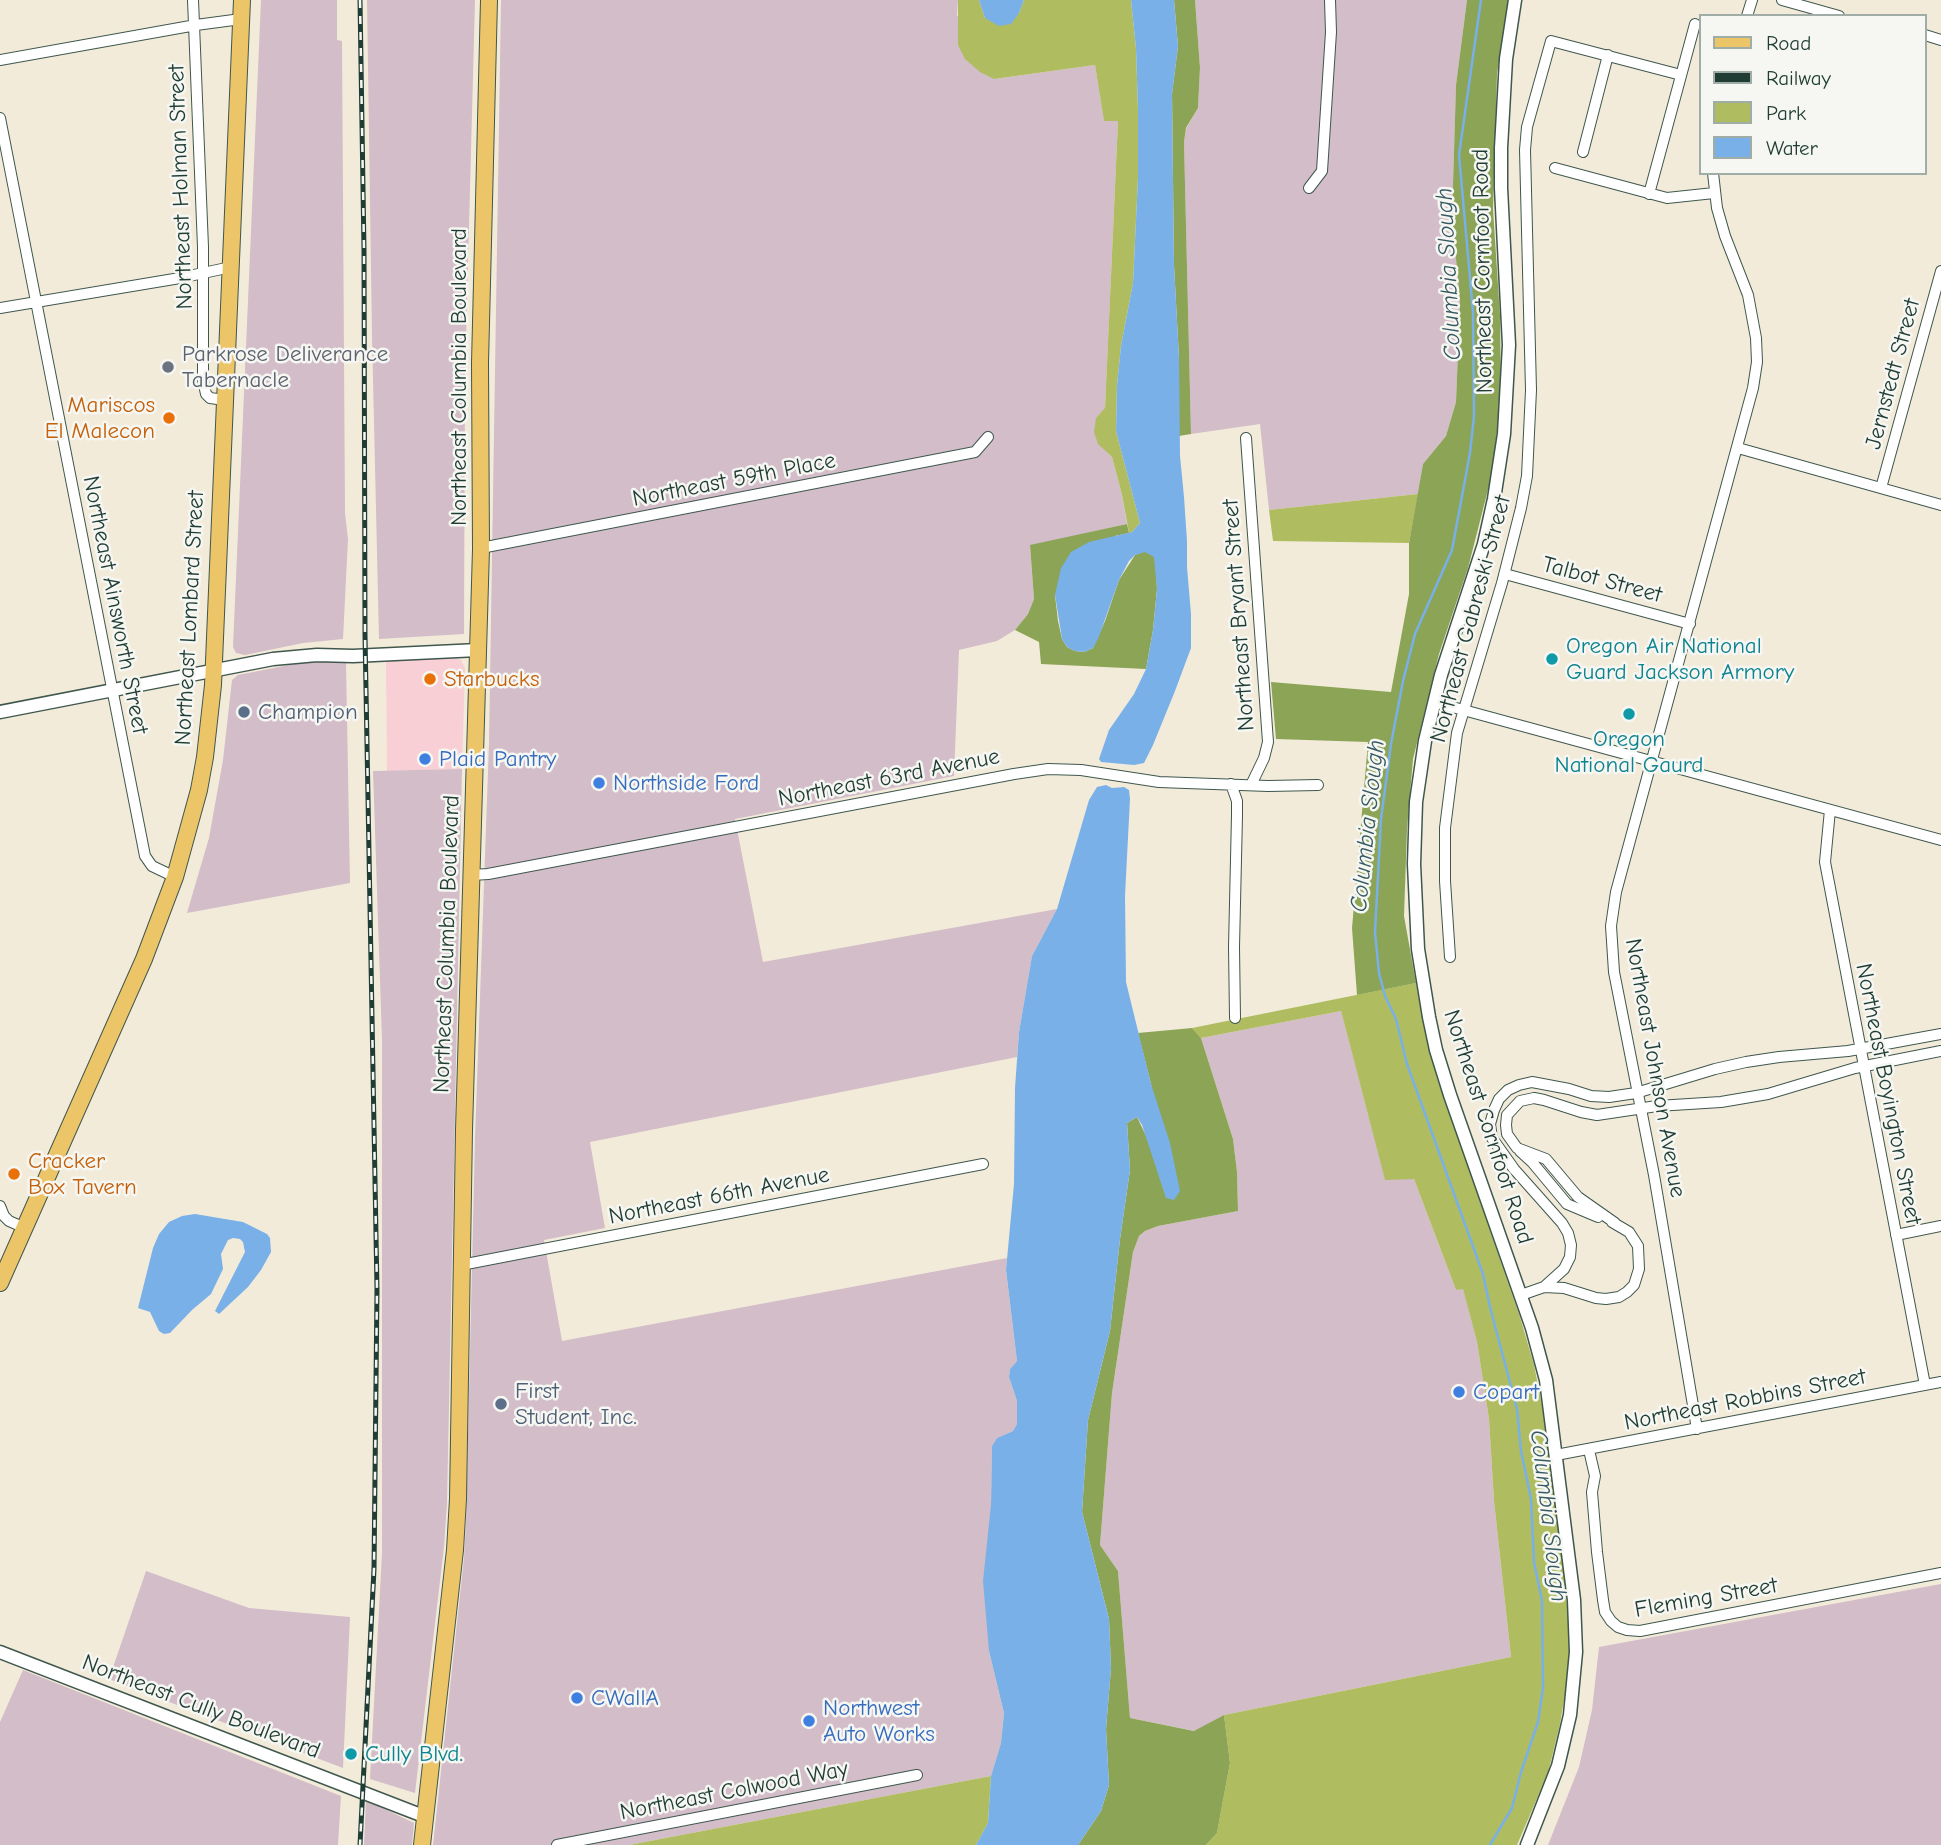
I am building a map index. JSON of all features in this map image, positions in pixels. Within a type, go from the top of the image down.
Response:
[{"type":"main road","name":"Northeast Lombard Street","points":[[0,1283],[7,1253],[25,1228],[144,959],[175,877],[201,779],[213,670],[242,0]]},
{"type":"main road","name":"Northeast Columbia Boulevard","points":[[422,1845],[457,1525],[461,1265],[481,548],[480,349],[489,0]]},
{"type":"street","name":"Northeast Holman Street","points":[[193,0],[196,24],[204,388],[210,398],[225,400]]},
{"type":"street","points":[[1309,188],[1322,171],[1331,32],[1330,0]]},
{"type":"street","name":"Northeast Cornfoot Road","points":[[1515,0],[1506,59],[1501,148],[1508,345],[1504,434],[1494,499],[1483,544],[1434,702],[1422,760],[1415,821],[1415,908],[1421,971],[1441,1066],[1521,1295],[1546,1380],[1576,1618],[1575,1672],[1563,1748],[1527,1845]]},
{"type":"street","points":[[1782,0],[1832,14]]},
{"type":"street","points":[[0,60],[196,24],[241,19]]},
{"type":"street","points":[[1649,194],[1695,24]]},
{"type":"street","name":"Northeast Gabreski Street","points":[[1450,957],[1445,828],[1457,733],[1505,574],[1527,476],[1531,390],[1525,150],[1527,127],[1552,41],[1608,55]]},
{"type":"street","points":[[1583,152],[1608,55],[1681,75]]},
{"type":"street","name":"Northeast Ainsworth Street","points":[[0,118],[145,856],[152,866],[175,877]]},
{"type":"street","points":[[1555,168],[1675,199],[1714,193]]},
{"type":"street","name":"Northeast Johnson Avenue","points":[[1697,1429],[1654,1175],[1614,972],[1611,926],[1616,892],[1754,388],[1756,338],[1748,295],[1725,236],[1714,193],[1713,175]]},
{"type":"street","points":[[0,307],[180,278],[231,267]]},
{"type":"street","name":"Jernstedt Street","points":[[1881,488],[1941,271]]},
{"type":"street","name":"Northeast 59th Place","points":[[481,548],[975,452],[988,437]]},
{"type":"street","name":"Northeast Bryant Street","points":[[1246,438],[1268,742],[1264,758],[1251,785]]},
{"type":"street","points":[[1738,448],[1941,505]]},
{"type":"street","name":"Talbot Street","points":[[1505,574],[1690,624]]},
{"type":"street","points":[[0,712],[273,659],[478,650]]},
{"type":"street","points":[[1434,702],[1941,840]]},
{"type":"street","name":"Northeast 63rd Avenue","points":[[472,875],[1048,769],[1072,769],[1159,782],[1318,785]]},
{"type":"street","points":[[1231,784],[1237,801],[1235,1018]]},
{"type":"street","name":"Northeast Boyington Street","points":[[1830,810],[1825,862],[1925,1385]]},
{"type":"street","points":[[1544,1287],[1564,1269],[1570,1257],[1569,1233],[1514,1169],[1492,1138],[1490,1124],[1499,1099],[1508,1090],[1532,1082],[1591,1096],[1609,1097],[1636,1093],[1746,1062],[1860,1050],[1941,1034]]},
{"type":"street","points":[[1521,1295],[1544,1287],[1564,1288],[1596,1298],[1619,1297],[1634,1285],[1640,1259],[1638,1246],[1629,1232],[1615,1223],[1567,1204],[1517,1148],[1507,1134],[1506,1125],[1507,1115],[1520,1101],[1534,1098],[1597,1115],[1721,1102],[1785,1089],[1863,1066],[1941,1051]]},
{"type":"street","name":"Northeast 66th Avenue","points":[[461,1265],[983,1164]]},
{"type":"street","points":[[0,1206],[4,1216],[25,1228]]},
{"type":"street","points":[[1896,1235],[1941,1226]]},
{"type":"street","name":"Northeast Robbins Street","points":[[1556,1455],[1941,1382]]},
{"type":"street","name":"Fleming Street","points":[[1590,1450],[1595,1476],[1592,1492],[1603,1600],[1605,1612],[1618,1627],[1640,1631],[1941,1573]]},
{"type":"street","name":"Northeast Cully Boulevard","points":[[0,1652],[426,1817]]},
{"type":"street","name":"Northeast Colwood Way","points":[[557,1845],[917,1775]]},
{"type":"shaded area","points":[[261,0],[337,0],[337,40],[342,41],[345,513],[348,539],[343,639],[303,643],[245,655],[236,653],[233,647]]},
{"type":"shaded area","points":[[367,0],[475,0],[465,378],[464,634],[379,639]]},
{"type":"shaded area","points":[[501,0],[958,0],[957,15],[994,79],[1095,65],[1104,120],[1118,121],[1105,409],[1096,418],[1106,451],[1112,457],[1127,524],[1030,546],[1034,599],[1028,614],[1015,630],[997,641],[959,650],[954,776],[735,819],[763,962],[1057,909],[1032,956],[1017,1057],[590,1142],[605,1228],[544,1240],[562,1341],[1007,1258],[1006,1271],[1017,1361],[1010,1369],[1009,1377],[1017,1401],[1017,1424],[1013,1431],[997,1438],[992,1446],[989,1651],[1004,1713],[1001,1743],[991,1776],[629,1845],[433,1845],[466,1523],[475,1138],[489,743]]},
{"type":"shaded area","points":[[1195,0],[1467,0],[1456,85],[1452,217],[1460,301],[1456,402],[1446,436],[1423,464],[1418,494],[1269,510],[1260,424],[1191,434],[1184,142],[1186,129],[1198,108],[1200,68]]},
{"type":"shaded area","points":[[386,660],[461,660],[465,668],[462,769],[387,771]]},
{"type":"shaded area","points":[[346,662],[350,883],[187,913],[209,838],[223,760],[232,680],[238,675],[299,663]]},
{"type":"shaded area","points":[[462,769],[447,1503],[415,1793],[370,1779],[382,1553],[382,1040],[373,771]]},
{"type":"shaded area","points":[[1341,1011],[1385,1179],[1414,1179],[1456,1290],[1463,1288],[1477,1342],[1489,1419],[1494,1501],[1511,1657],[1224,1715],[1195,1731],[1130,1718],[1118,1571],[1100,1545],[1112,1393],[1133,1252],[1139,1236],[1145,1231],[1158,1226],[1238,1211],[1233,1139],[1201,1038]]},
{"type":"shaded area","points":[[146,1571],[249,1608],[350,1617],[343,1768],[109,1679]]},
{"type":"shaded area","points":[[1941,1584],[1941,1845],[1548,1845],[1579,1767],[1592,1710],[1599,1647]]},
{"type":"shaded area","points":[[23,1670],[341,1796],[338,1845],[0,1845],[0,1722]]},
{"type":"shaded area","points":[[366,1800],[414,1823],[412,1845],[364,1845]]},
{"type":"green space","points":[[958,0],[979,0],[985,18],[1019,13],[1024,0],[1131,0],[1136,48],[1138,178],[1133,283],[1121,346],[1116,431],[1140,523],[1129,533],[1112,457],[1098,444],[1094,432],[1096,418],[1105,408],[1118,121],[1104,121],[1095,65],[994,79],[980,72],[965,59],[958,45]]},
{"type":"green space","points":[[1174,0],[1195,0],[1200,68],[1198,108],[1186,128],[1184,142],[1191,434],[1179,436],[1172,94],[1178,46]]},
{"type":"green space","points":[[1467,0],[1508,0],[1497,74],[1493,209],[1500,316],[1501,397],[1492,474],[1468,568],[1439,654],[1413,759],[1404,916],[1416,983],[1357,995],[1352,928],[1368,742],[1276,739],[1271,682],[1391,692],[1409,594],[1409,543],[1423,464],[1446,436],[1456,402],[1460,301],[1452,217],[1456,85]]},
{"type":"green space","points":[[1418,494],[1409,543],[1273,541],[1269,510]]},
{"type":"green space","points":[[1127,524],[1129,533],[1115,536],[1055,595],[1058,621],[1062,639],[1067,647],[1084,652],[1093,648],[1119,580],[1135,555],[1145,551],[1155,557],[1157,589],[1146,669],[1041,664],[1039,642],[1015,630],[1028,614],[1034,599],[1030,545]]},
{"type":"green space","points":[[1416,983],[1437,1078],[1520,1317],[1542,1405],[1566,1590],[1570,1649],[1560,1724],[1548,1773],[1517,1845],[1206,1845],[1217,1833],[1230,1763],[1224,1715],[1511,1657],[1494,1501],[1489,1419],[1477,1342],[1463,1289],[1456,1290],[1414,1179],[1385,1180],[1341,1011],[1201,1038],[1192,1028]]},
{"type":"green space","points":[[1192,1028],[1201,1038],[1233,1139],[1238,1211],[1158,1226],[1139,1236],[1133,1252],[1112,1393],[1100,1545],[1118,1571],[1130,1718],[1194,1731],[1224,1715],[1230,1763],[1217,1833],[1206,1845],[1078,1845],[1101,1811],[1109,1785],[1106,1729],[1111,1668],[1109,1619],[1082,1512],[1088,1420],[1110,1331],[1130,1170],[1127,1123],[1137,1117],[1148,1140],[1166,1197],[1151,1084],[1138,1033]]},
{"type":"green space","points":[[991,1776],[988,1823],[976,1845],[629,1845]]},
{"type":"water","points":[[979,0],[1024,0],[1011,24],[999,26],[985,18]]},
{"type":"water","points":[[1131,0],[1174,0],[1178,46],[1172,95],[1174,265],[1180,456],[1191,614],[1191,648],[1175,691],[1144,763],[1134,765],[1101,762],[1099,759],[1109,730],[1134,694],[1146,669],[1157,589],[1154,557],[1145,552],[1135,555],[1129,561],[1119,580],[1098,639],[1093,648],[1084,652],[1067,647],[1062,639],[1055,595],[1061,568],[1071,552],[1089,542],[1132,532],[1140,523],[1116,431],[1121,346],[1133,283],[1138,178],[1136,48]]},
{"type":"water","points":[[1106,785],[1129,790],[1125,896],[1126,982],[1151,1084],[1170,1143],[1180,1191],[1174,1200],[1166,1198],[1142,1125],[1137,1117],[1127,1123],[1130,1170],[1110,1331],[1088,1420],[1082,1512],[1109,1619],[1111,1668],[1106,1729],[1109,1785],[1101,1811],[1078,1845],[976,1845],[988,1823],[991,1776],[1001,1743],[1004,1713],[989,1651],[983,1581],[991,1505],[992,1446],[997,1438],[1013,1431],[1017,1424],[1017,1401],[1009,1377],[1010,1369],[1017,1361],[1006,1270],[1014,1184],[1015,1088],[1019,1032],[1032,956],[1057,909],[1089,800],[1097,787]]},
{"type":"water","points":[[195,1214],[243,1222],[267,1234],[271,1252],[248,1287],[219,1314],[215,1311],[245,1252],[240,1239],[228,1240],[221,1254],[223,1269],[211,1294],[170,1333],[164,1334],[159,1331],[150,1312],[138,1308],[153,1248],[159,1234],[169,1222]]},
{"type":"waterway","name":"Columbia Slough","points":[[1481,0],[1459,155],[1473,312],[1474,416],[1470,453],[1452,550],[1415,634],[1403,681],[1381,819],[1375,932],[1379,973],[1385,996],[1396,1019],[1407,1064],[1483,1274],[1517,1409],[1521,1451],[1531,1499],[1534,1562],[1542,1601],[1543,1688],[1538,1722],[1512,1808],[1490,1845]]},
{"type":"railway","points":[[360,0],[365,635],[377,1289],[374,1569],[360,1845]]},
{"type":"place","name":"Parkrose Deliverance Tabernacle","points":[[168,367]]},
{"type":"place","name":"Mariscos El Malecon","points":[[169,418]]},
{"type":"place","name":"Oregon Air National Guard Jackson Armory","points":[[1552,659]]},
{"type":"place","name":"Starbucks","points":[[430,679]]},
{"type":"place","name":"Champion","points":[[244,712]]},
{"type":"place","name":"Oregon National Gaurd","points":[[1629,714]]},
{"type":"place","name":"Plaid Pantry","points":[[425,759]]},
{"type":"place","name":"Northside Ford","points":[[599,783]]},
{"type":"place","name":"Cracker Box Tavern","points":[[14,1174]]},
{"type":"place","name":"Copart","points":[[1459,1392]]},
{"type":"place","name":"First Student, Inc.","points":[[501,1404]]},
{"type":"place","name":"CWallA","points":[[577,1698]]},
{"type":"place","name":"Northwest Auto Works","points":[[809,1721]]},
{"type":"place","name":"Cully Blvd.","points":[[351,1754]]}]
